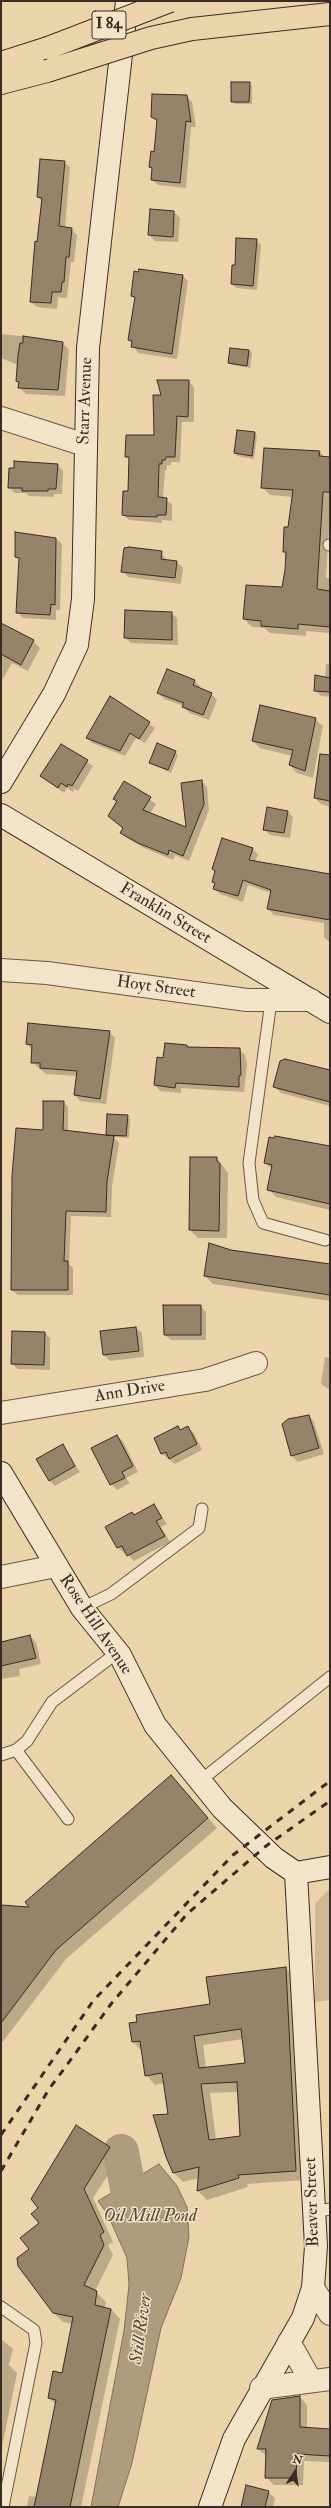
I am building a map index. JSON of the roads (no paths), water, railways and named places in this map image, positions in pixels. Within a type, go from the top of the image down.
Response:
[{"type":"highway","name":"I 84","points":[[1,64],[48,48],[170,1]]},
{"type":"highway","points":[[1,83],[47,71],[150,38],[192,29],[330,14]]},
{"type":"street","name":"Starr Avenue","points":[[1,782],[54,694],[77,645],[83,598],[88,348],[127,1]]},
{"type":"street","points":[[1,418],[85,445]]},
{"type":"street","name":"Franklin Street","points":[[1,815],[330,1012]]},
{"type":"street","name":"Hoyt Street","points":[[1,970],[47,973],[168,991],[271,1002],[311,1000]]},
{"type":"street","name":"Ann Drive","points":[[1,1413],[204,1380],[256,1363]]},
{"type":"street","name":"Rose Hill Avenue","points":[[1,1473],[82,1608],[118,1652],[155,1725],[222,1808],[274,1858],[296,1873]]},
{"type":"street","points":[[1,1577],[56,1566]]},
{"type":"street","points":[[296,1873],[330,1867]]},
{"type":"street","name":"Beaver Street","points":[[210,2507],[234,2439],[261,2388],[303,2318],[313,2288],[316,2246],[322,2211],[296,1873]]},
{"type":"street","points":[[313,2288],[330,2314]]},
{"type":"street","points":[[289,2342],[321,2380]]},
{"type":"street","points":[[261,2388],[321,2380]]},
{"type":"lane","points":[[271,1002],[248,1163],[253,1200],[262,1223],[325,1240]]},
{"type":"lane","points":[[82,1608],[111,1594],[200,1528],[202,1509]]},
{"type":"lane","points":[[1,1755],[16,1750],[27,1741],[52,1702],[118,1652]]},
{"type":"lane","points":[[200,1781],[330,1677]]},
{"type":"lane","points":[[16,1750],[68,1819]]},
{"type":"lane","points":[[1,2307],[34,2330],[36,2343],[3,2507]]},
{"type":"water","name":"Oil Mill Pond","points":[[159,2164],[177,2186],[187,2207],[189,2237],[181,2278],[161,2328],[132,2463],[118,2507],[91,2507],[124,2331],[129,2285],[127,2258],[108,2215],[98,2201]]},
{"type":"waterway","name":"Still River","points":[[121,2152],[129,2194],[144,2229]]},
{"type":"railway","points":[[1,2135],[93,2001],[233,1855],[330,1781]]},
{"type":"railway","points":[[1,2171],[49,2089],[111,2004],[187,1914],[266,1846],[330,1801]]}]
